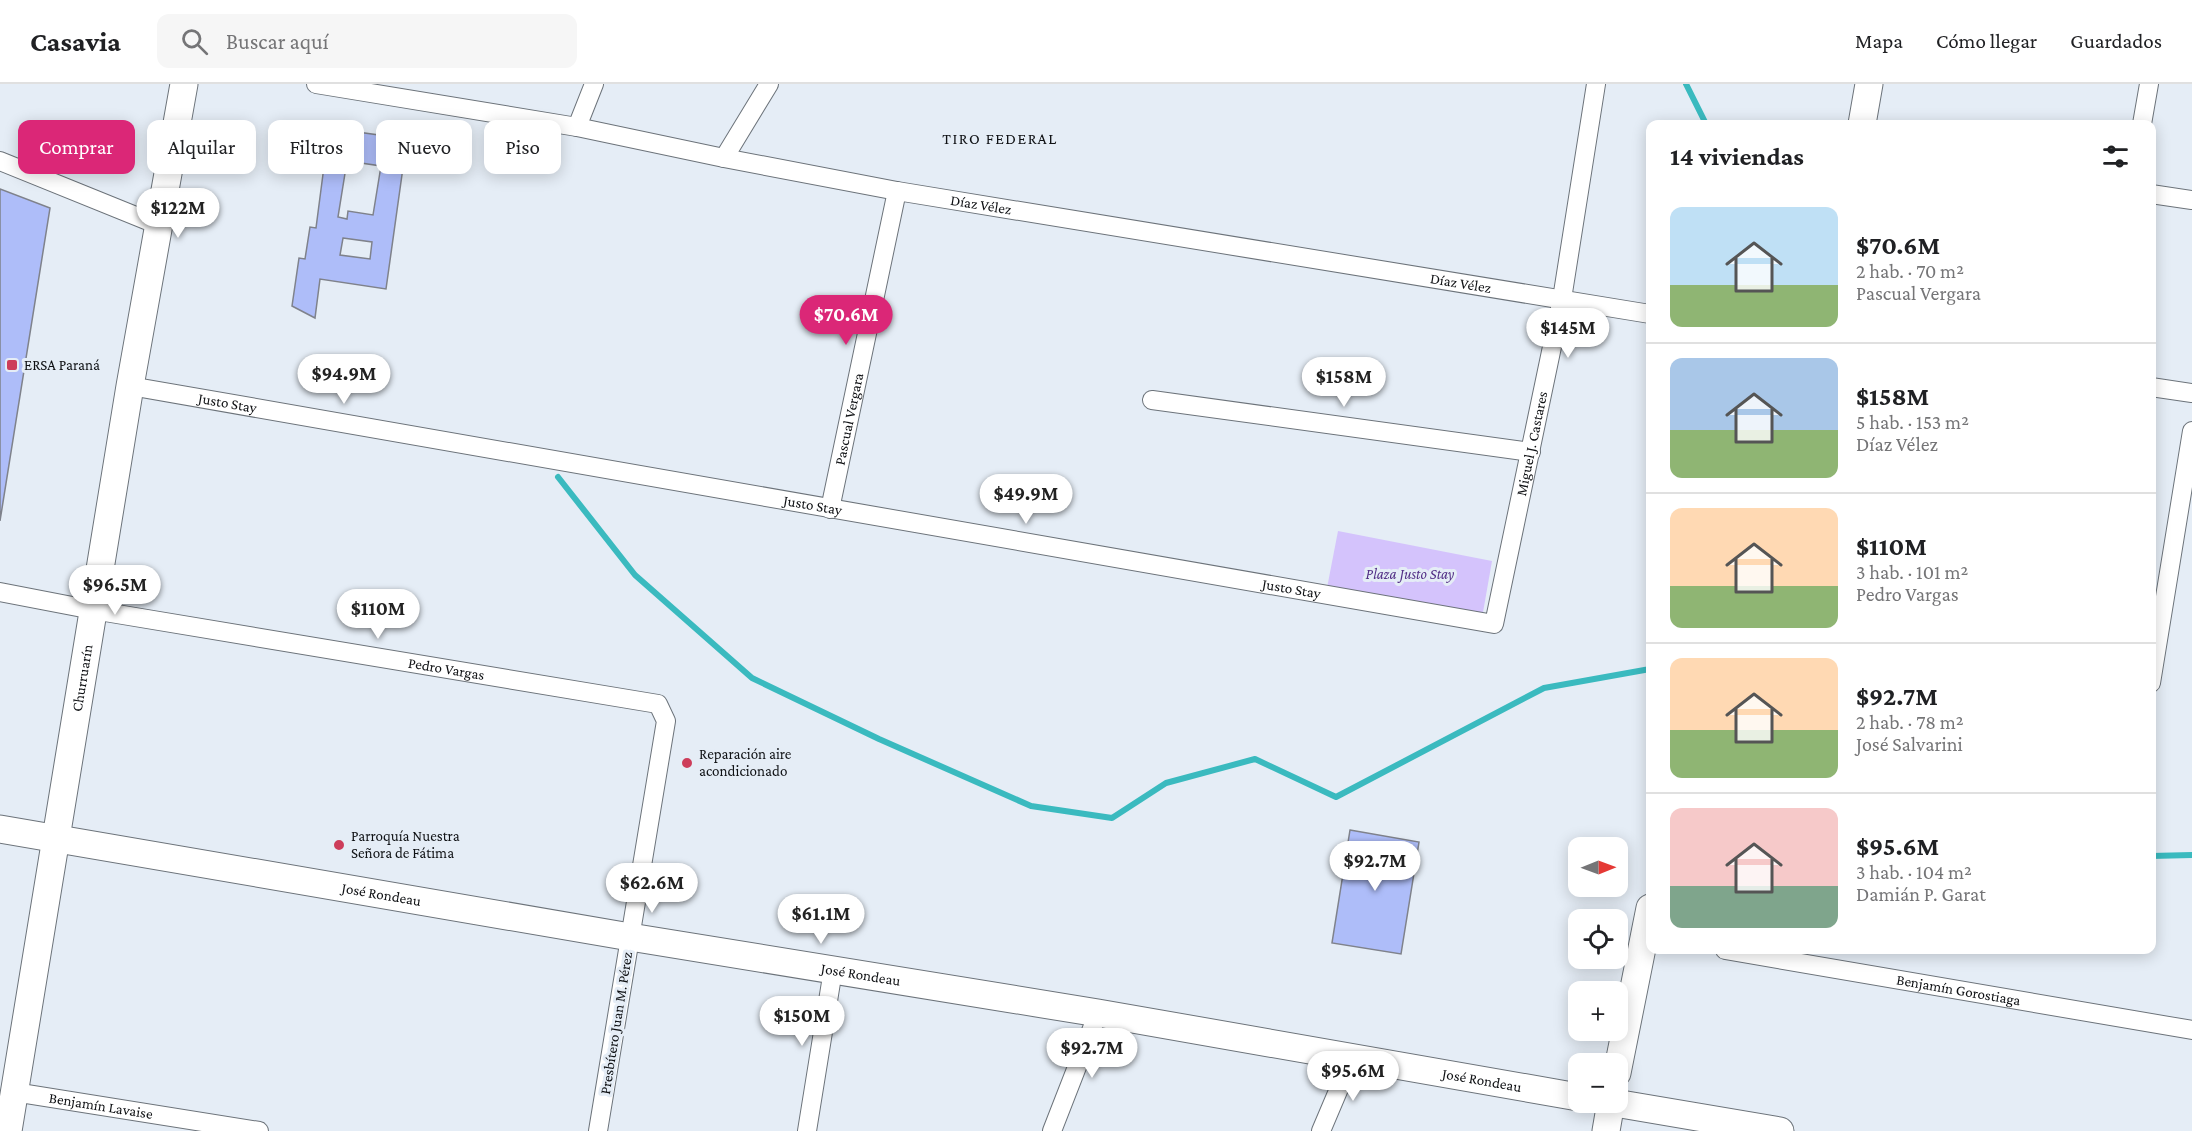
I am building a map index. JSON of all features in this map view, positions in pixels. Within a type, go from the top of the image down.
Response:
[{"type":"street","name":"Churruarín","points":[[8,1131],[130,386],[184,84]]},
{"type":"street","name":"Díaz Vélez","points":[[316,84],[577,127],[724,158],[897,190],[1646,313]]},
{"type":"street","points":[[577,127],[594,84]]},
{"type":"street","points":[[724,158],[769,84]]},
{"type":"street","name":"Miguel J. Castares","points":[[1494,624],[1562,299],[1596,84]]},
{"type":"street","points":[[1863,120],[1869,84]]},
{"type":"street","points":[[2143,120],[2149,84]]},
{"type":"street","points":[[0,161],[158,225]]},
{"type":"street","name":"Pascual Vergara","points":[[830,509],[897,190]]},
{"type":"street","points":[[2156,195],[2192,200]]},
{"type":"street","name":"Justo Stay","points":[[130,386],[1494,624]]},
{"type":"street","points":[[2156,388],[2192,393]]},
{"type":"street","points":[[1152,400],[1531,452]]},
{"type":"street","points":[[2156,652],[2192,431]]},
{"type":"street","name":"Pedro Vargas","points":[[0,592],[93,610],[658,704]]},
{"type":"street","name":"Presbítero Juan M. Pérez","points":[[598,1131],[666,721],[658,704]]},
{"type":"street","name":"José Rondeau","points":[[0,829],[630,938],[1098,1013],[1568,1095]]},
{"type":"street","points":[[1621,1053],[1646,941]]},
{"type":"street","name":"Benjamín Gorostiaga","points":[[1748,954],[2192,1030]]},
{"type":"street","points":[[807,1131],[833,970]]},
{"type":"street","points":[[1052,1131],[1098,1013]]},
{"type":"street","points":[[1321,1131],[1352,1058]]},
{"type":"street","name":"Benjamín Lavaise","points":[[14,1092],[259,1131]]},
{"type":"street","points":[[1628,1106],[1780,1131]]},
{"type":"street","points":[[1606,1131],[1609,1113]]},
{"type":"green space","name":"Plaza Justo Stay","points":[[1338,531],[1492,561],[1482,618],[1327,588]]},
{"type":"building","points":[[364,133],[376,135],[376,165],[364,164]]},
{"type":"building","points":[[323,174],[345,174],[338,217],[347,219],[348,211],[373,215],[380,174],[402,174],[386,289],[320,279],[315,318],[292,306],[299,258],[305,259],[310,227],[316,228]],"holes":[[[343,238],[372,242],[370,259],[340,255]]]},
{"type":"building","name":"ERSA Paraná","points":[[0,189],[50,208],[0,521]]},
{"type":"building","points":[[1350,830],[1419,842],[1401,954],[1332,943]]},
{"type":"waterway","points":[[1686,84],[1704,120]]},
{"type":"waterway","points":[[558,477],[635,575],[752,678],[879,739],[1031,806],[1112,818],[1166,783],[1255,759],[1336,797],[1544,688],[1646,670]]},
{"type":"waterway","points":[[2156,856],[2192,855]]},
{"type":"place","name":"ERSA Paraná","points":[[12,365]]},
{"type":"place","name":"Reparación aire acondicionado","points":[[687,763]]},
{"type":"place","name":"Parroquía Nuestra Señora de Fátima","points":[[339,845]]},
{"type":"district","name":"TIRO FEDERAL","points":[[1000,138]]}]
